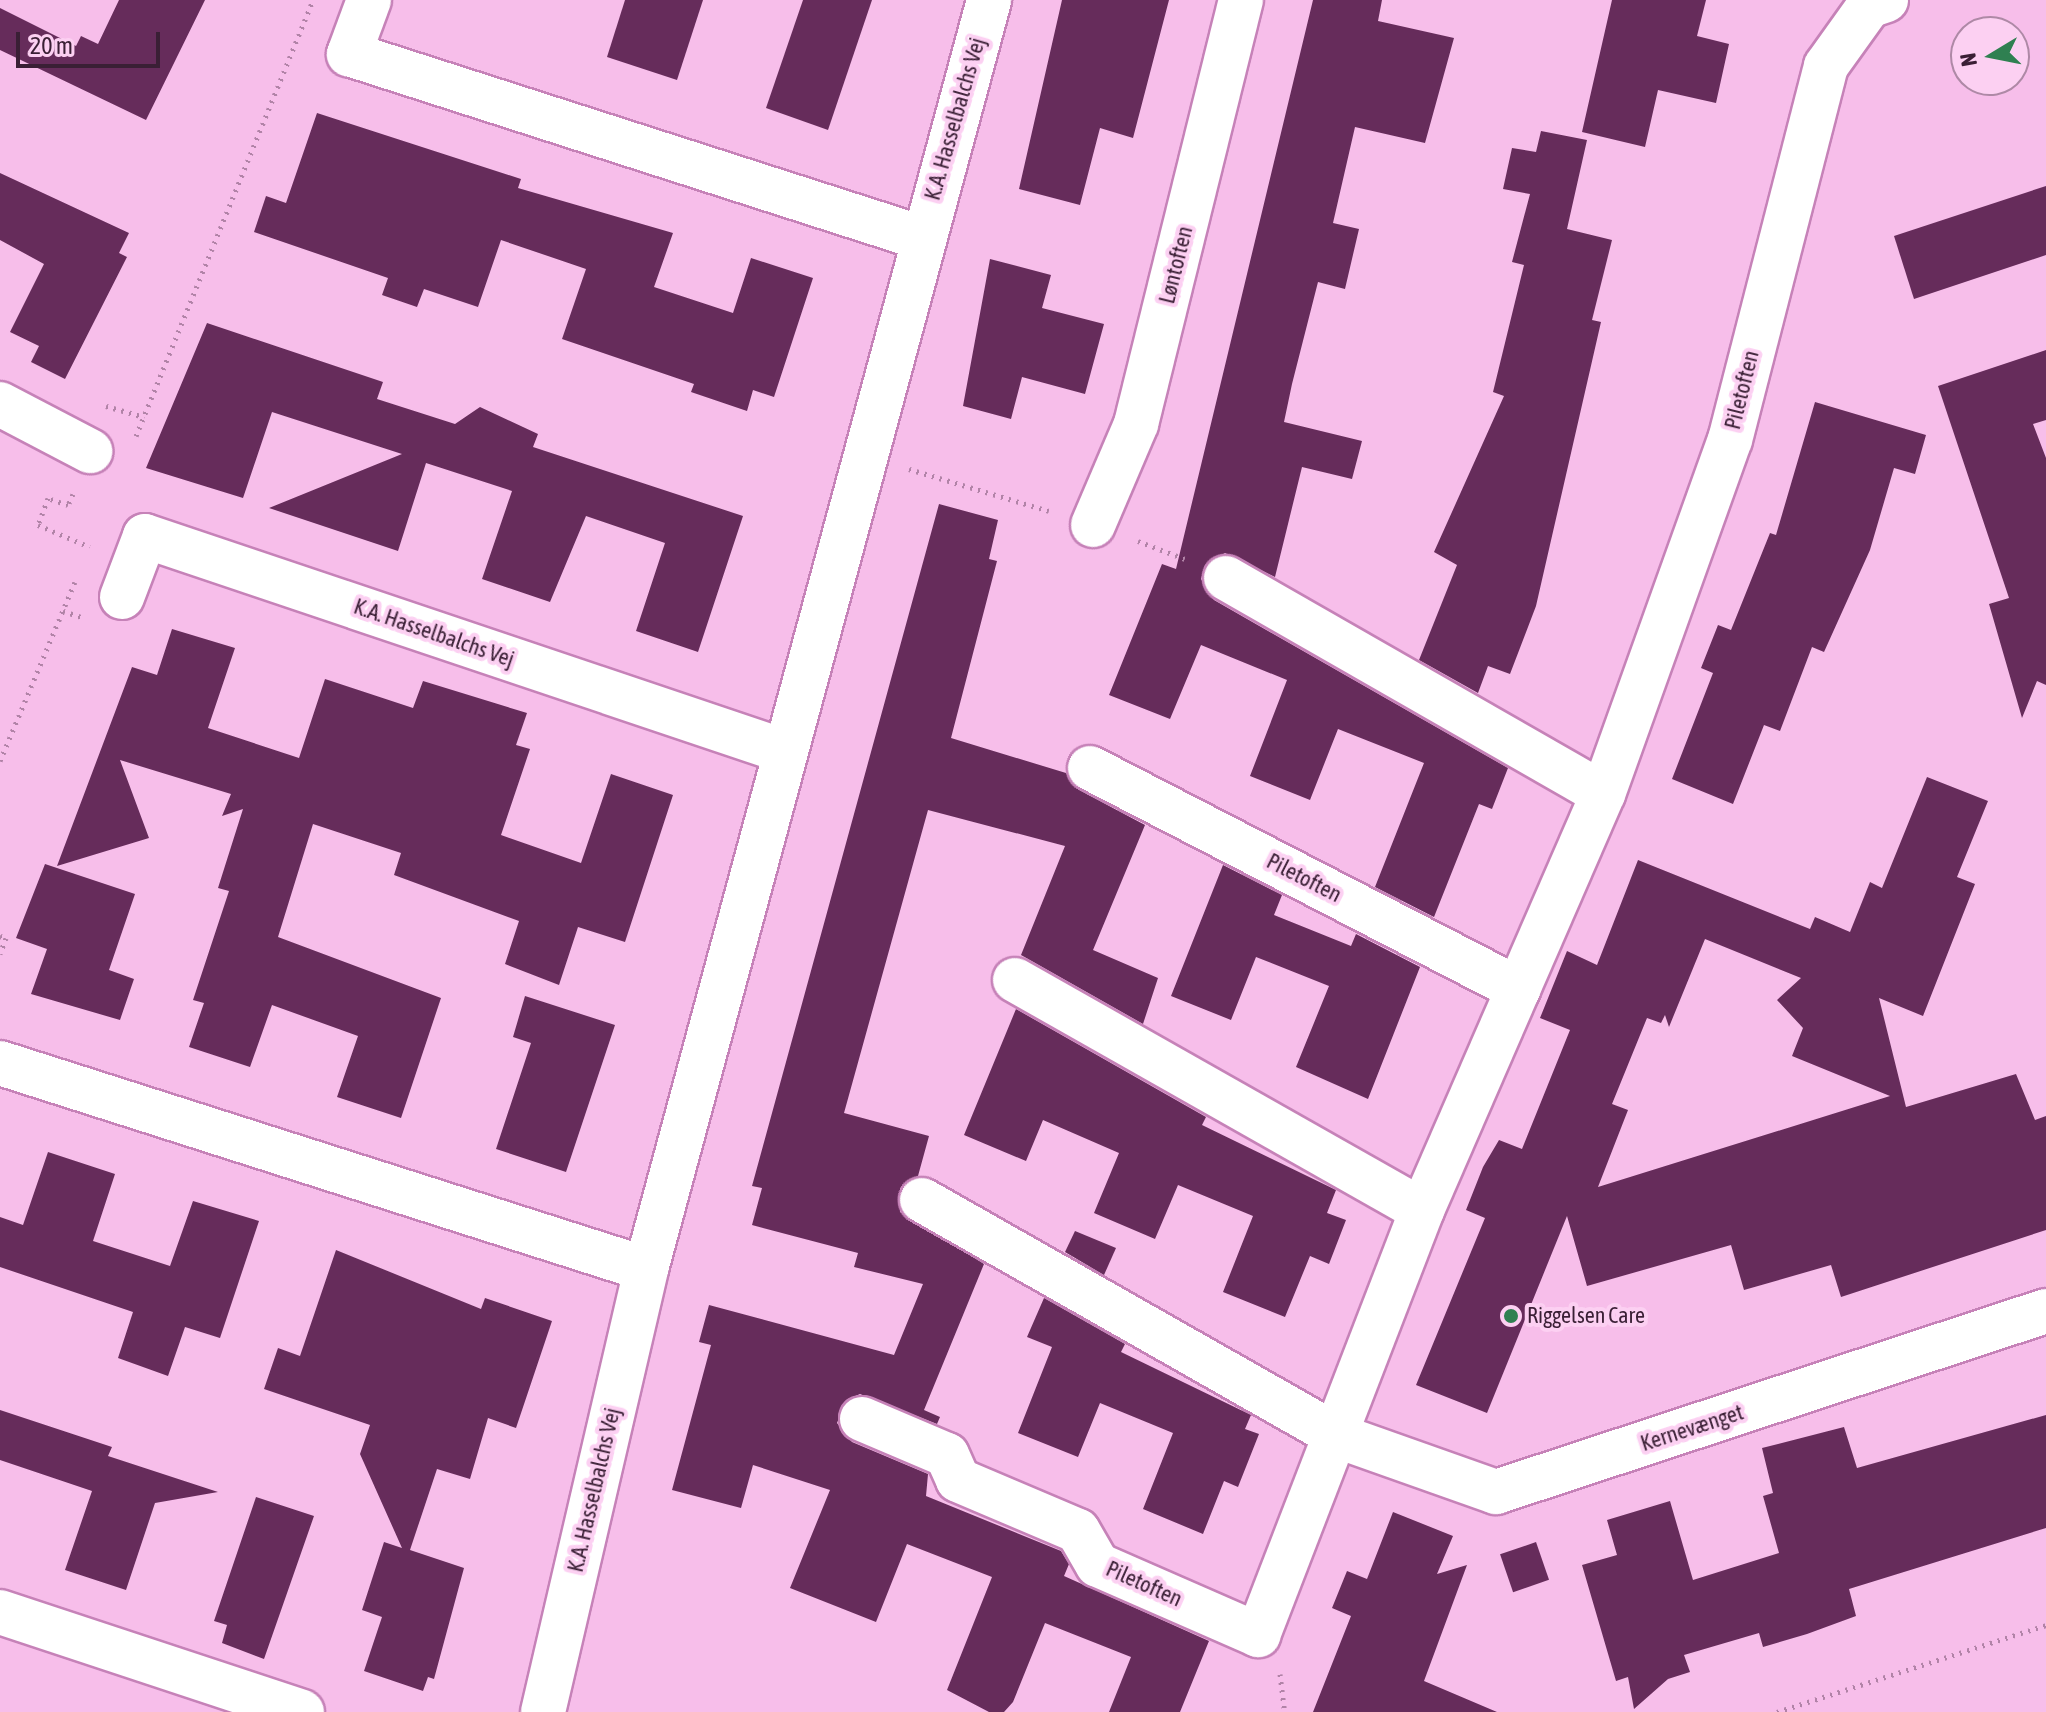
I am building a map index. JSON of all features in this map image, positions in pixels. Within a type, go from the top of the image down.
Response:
[{"type":"street","points":[[369,0],[349,54],[922,238]]},
{"type":"street","name":"K.A. Hasselbalchs Vej","points":[[543,1712],[646,1269],[922,238],[989,0]]},
{"type":"street","name":"Løntoften","points":[[1093,525],[1136,424],[1241,0]]},
{"type":"street","name":"Piletoften","points":[[862,1419],[947,1455],[958,1480],[1078,1531],[1098,1565],[1258,1635],[1338,1436],[1422,1210],[1603,794],[1730,440],[1826,66],[1869,6],[1886,0]]},
{"type":"street","points":[[0,404],[90,451]]},
{"type":"street","name":"K.A. Hasselbalchs Vej","points":[[122,597],[145,536],[784,751]]},
{"type":"street","points":[[1226,578],[1603,794]]},
{"type":"street","name":"Piletoften","points":[[1090,768],[1518,989]]},
{"type":"street","points":[[1015,980],[1422,1210]]},
{"type":"street","points":[[0,1063],[646,1269]]},
{"type":"street","points":[[922,1200],[1338,1436]]},
{"type":"street","name":"Kernevænget","points":[[1338,1436],[1496,1492],[2046,1311]]},
{"type":"street","points":[[0,1612],[302,1712]]},
{"type":"path","points":[[134,442],[313,0]]},
{"type":"path","points":[[90,451],[68,505],[48,498],[38,525],[90,547]]},
{"type":"path","points":[[84,559],[94,536]]},
{"type":"path","points":[[0,761],[79,572]]},
{"type":"path","points":[[0,936],[6,938],[0,954]]},
{"type":"path","points":[[1777,1712],[2046,1625]]},
{"type":"building","points":[[119,0],[205,0],[146,120],[0,50],[0,8],[76,46],[81,36],[98,44]]},
{"type":"building","points":[[625,0],[703,0],[677,80],[607,57]]},
{"type":"building","points":[[803,0],[872,0],[828,130],[766,108]]},
{"type":"building","points":[[1062,0],[1169,0],[1133,138],[1100,128],[1080,205],[1019,189]]},
{"type":"building","points":[[1313,0],[1382,0],[1378,21],[1454,38],[1425,143],[1355,127],[1333,223],[1359,229],[1345,289],[1318,282],[1292,384],[1284,422],[1362,441],[1352,479],[1302,467],[1275,577],[1225,553],[1205,565],[1201,579],[1214,600],[1508,768],[1492,809],[1479,804],[1434,917],[1375,887],[1424,763],[1338,729],[1310,800],[1250,776],[1287,680],[1201,645],[1170,719],[1109,695],[1162,564],[1176,569]]},
{"type":"building","points":[[1612,0],[1706,0],[1697,36],[1729,44],[1716,103],[1658,90],[1645,147],[1582,132]]},
{"type":"building","points":[[317,113],[521,179],[518,188],[673,233],[654,287],[733,313],[751,258],[813,278],[774,397],[753,390],[747,411],[691,392],[694,384],[562,339],[586,269],[501,240],[478,307],[424,289],[417,307],[382,295],[388,278],[254,232],[266,196],[286,203]]},
{"type":"building","points":[[1541,131],[1587,140],[1567,229],[1612,240],[1592,320],[1601,322],[1536,606],[1510,674],[1488,666],[1478,693],[1419,660],[1457,565],[1434,552],[1504,396],[1493,392],[1524,265],[1512,262],[1530,194],[1503,189],[1512,148],[1536,152]]},
{"type":"building","points":[[0,173],[129,233],[119,253],[127,257],[65,379],[31,362],[39,346],[10,332],[44,264],[0,240]]},
{"type":"building","points":[[2046,186],[2046,255],[1914,299],[1894,236]]},
{"type":"building","points":[[990,259],[1051,275],[1042,308],[1104,324],[1085,394],[1022,377],[1011,419],[963,406]]},
{"type":"building","points":[[207,323],[383,382],[377,399],[455,424],[480,407],[538,434],[533,447],[743,516],[698,652],[636,631],[665,543],[586,516],[550,602],[482,579],[512,491],[426,463],[398,551],[269,508],[402,454],[272,412],[243,498],[146,468]]},
{"type":"building","points":[[2046,350],[2046,420],[2033,424],[2046,458],[2046,685],[2037,681],[2022,718],[1989,604],[2009,598],[1938,386]]},
{"type":"building","points":[[1815,402],[1926,435],[1915,474],[1894,468],[1870,550],[1824,652],[1812,647],[1780,731],[1764,725],[1733,804],[1672,779],[1713,673],[1701,668],[1718,625],[1731,630],[1770,533],[1776,535]]},
{"type":"building","points":[[939,504],[998,520],[989,559],[997,561],[951,738],[1066,773],[1079,790],[1145,825],[1093,950],[1158,978],[1143,1024],[1021,955],[1065,846],[928,810],[844,1113],[929,1136],[918,1176],[900,1188],[900,1212],[984,1264],[924,1410],[940,1417],[937,1424],[860,1394],[846,1400],[837,1423],[852,1442],[928,1474],[926,1496],[1061,1551],[1069,1564],[1064,1576],[1209,1641],[1180,1712],[1109,1712],[1131,1657],[1045,1623],[1013,1702],[1004,1712],[989,1712],[947,1690],[992,1577],[907,1544],[876,1622],[790,1588],[830,1490],[753,1465],[741,1508],[672,1490],[711,1345],[699,1342],[709,1305],[894,1355],[923,1284],[854,1267],[858,1253],[752,1225],[762,1188],[752,1186]]},
{"type":"building","points":[[172,629],[235,648],[208,728],[299,758],[325,679],[413,708],[423,681],[527,713],[516,745],[530,749],[501,835],[581,863],[611,774],[673,795],[625,942],[578,927],[559,985],[505,964],[519,921],[394,875],[401,853],[313,824],[278,937],[441,998],[401,1118],[337,1097],[358,1036],[272,1005],[250,1067],[189,1047],[204,1003],[193,1000],[229,891],[218,888],[243,809],[222,816],[231,794],[120,760],[149,838],[57,866],[132,667],[157,675]]},
{"type":"building","points":[[1927,777],[1988,801],[1957,877],[1975,884],[1923,1016],[1879,998],[1906,1107],[2016,1074],[2035,1120],[2046,1116],[2046,1230],[1841,1297],[1831,1265],[1744,1290],[1731,1245],[1587,1286],[1567,1216],[1487,1413],[1416,1385],[1485,1218],[1466,1210],[1483,1167],[1499,1140],[1522,1149],[1570,1030],[1540,1018],[1567,951],[1597,965],[1638,860],[1810,929],[1815,917],[1850,932],[1870,882],[1882,888]],"holes":[[[1705,939],[1801,978],[1777,1000],[1803,1028],[1792,1056],[1890,1096],[1598,1187],[1628,1110],[1612,1104],[1647,1018],[1661,1023],[1665,1015],[1669,1027]]]},
{"type":"building","points":[[45,864],[135,894],[109,970],[134,979],[120,1020],[31,994],[47,949],[16,938]]},
{"type":"building","points":[[1223,865],[1282,895],[1274,915],[1351,946],[1356,934],[1420,967],[1368,1099],[1296,1067],[1329,986],[1256,957],[1231,1020],[1171,996]]},
{"type":"building","points":[[525,996],[615,1025],[566,1172],[496,1149],[531,1043],[513,1037]]},
{"type":"building","points":[[1016,1009],[1206,1117],[1202,1125],[1336,1190],[1327,1213],[1346,1220],[1329,1264],[1310,1256],[1285,1317],[1223,1292],[1253,1216],[1178,1185],[1155,1239],[1094,1213],[1119,1153],[1043,1120],[1026,1161],[964,1135]]},
{"type":"building","points":[[48,1152],[115,1174],[93,1241],[170,1266],[193,1201],[259,1221],[220,1338],[185,1327],[168,1376],[118,1358],[133,1312],[0,1267],[0,1217],[23,1225]]},
{"type":"building","points":[[1075,1231],[1116,1248],[1104,1275],[1065,1252]]},
{"type":"building","points":[[336,1250],[481,1309],[485,1298],[552,1321],[516,1428],[488,1418],[470,1479],[437,1469],[410,1550],[464,1568],[434,1679],[428,1677],[423,1691],[364,1671],[382,1617],[362,1610],[384,1542],[402,1548],[360,1454],[370,1425],[264,1389],[278,1348],[300,1356]]},
{"type":"building","points":[[1044,1298],[1125,1344],[1121,1352],[1251,1415],[1245,1429],[1259,1434],[1238,1487],[1224,1481],[1203,1534],[1143,1509],[1173,1433],[1100,1403],[1078,1457],[1018,1433],[1052,1347],[1027,1337]]},
{"type":"building","points":[[0,1410],[112,1447],[108,1456],[218,1492],[155,1503],[126,1590],[65,1570],[92,1491],[0,1460]]},
{"type":"building","points":[[2046,1415],[2046,1528],[1849,1589],[1856,1616],[1807,1634],[1763,1647],[1759,1633],[1684,1655],[1690,1672],[1668,1679],[1634,1709],[1628,1677],[1616,1681],[1582,1565],[1617,1555],[1607,1520],[1670,1501],[1693,1580],[1779,1553],[1763,1496],[1773,1493],[1762,1448],[1844,1427],[1857,1468]]},
{"type":"building","points":[[256,1497],[314,1516],[264,1659],[222,1643],[227,1625],[214,1621]]},
{"type":"building","points":[[1393,1512],[1453,1536],[1437,1574],[1467,1565],[1424,1681],[1497,1712],[1313,1712],[1351,1616],[1332,1608],[1347,1571],[1367,1579]]},
{"type":"building","points":[[1536,1542],[1549,1580],[1513,1592],[1500,1554]]},
{"type":"place","name":"Riggelsen Care","points":[[1511,1316]]}]
